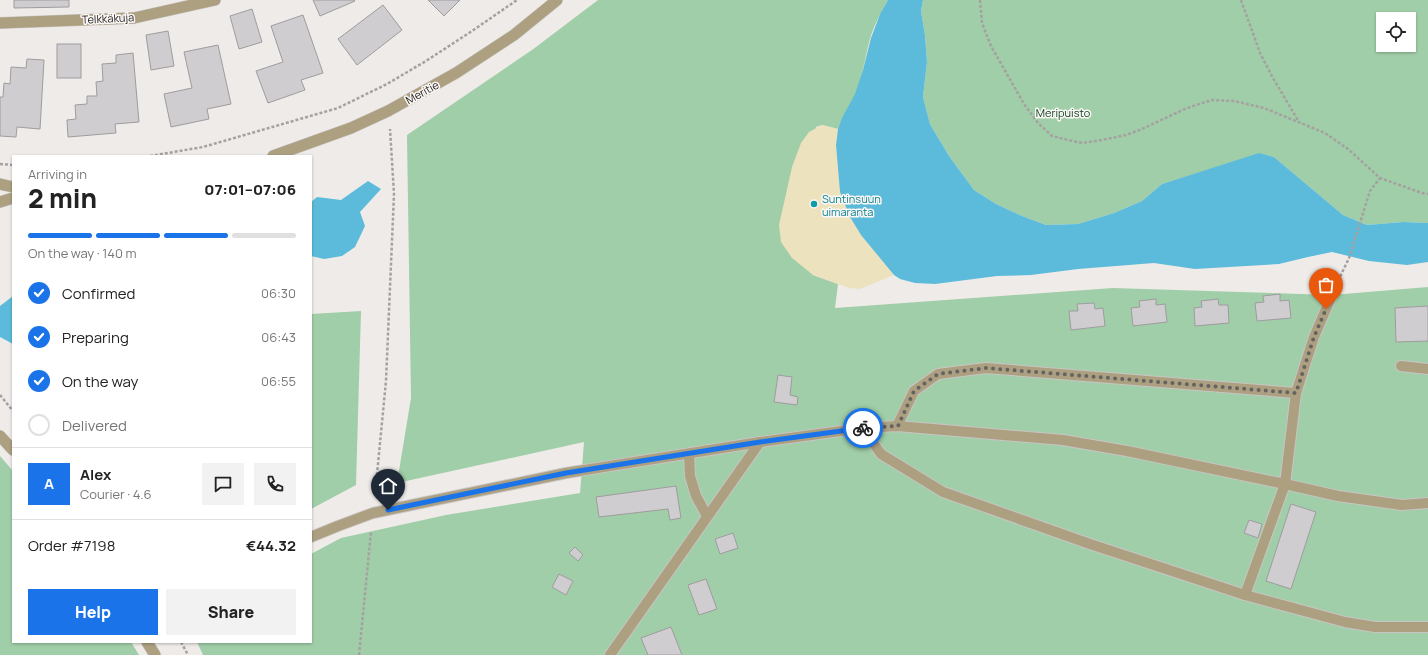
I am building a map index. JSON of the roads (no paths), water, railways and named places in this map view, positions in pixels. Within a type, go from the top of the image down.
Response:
[{"type":"street","name":"Telkkäkuja","points":[[0,22],[134,18],[215,0]]},
{"type":"street","name":"Meritie","points":[[276,155],[351,128],[388,111],[456,73],[514,35],[557,0]]},
{"type":"street","points":[[0,184],[12,187]]},
{"type":"street","points":[[0,202],[12,198]]},
{"type":"street","points":[[0,436],[12,449]]},
{"type":"street","points":[[148,643],[155,655]]},
{"type":"lane","points":[[1245,595],[1285,484],[1296,393],[1314,337],[1332,295]]},
{"type":"lane","points":[[1401,366],[1428,369]]},
{"type":"lane","points":[[898,426],[914,391],[938,374],[986,368],[1296,393]]},
{"type":"lane","points":[[312,537],[373,514],[566,473],[760,442],[863,428],[898,426],[1063,440],[1128,451],[1338,496],[1402,505],[1428,503]]},
{"type":"lane","points":[[863,428],[880,454],[943,492],[1082,542],[1245,595],[1345,622],[1375,627],[1428,627]]},
{"type":"lane","points":[[610,655],[760,442]]},
{"type":"lane","points":[[689,454],[690,476],[696,496],[707,516]]},
{"type":"water","points":[[888,0],[923,0],[921,11],[927,62],[923,97],[930,124],[949,156],[974,190],[996,204],[1046,225],[1078,224],[1114,213],[1142,201],[1162,184],[1259,153],[1274,157],[1343,215],[1367,225],[1403,222],[1428,223],[1428,262],[1407,265],[1369,261],[1332,252],[1279,264],[1195,269],[1154,263],[1078,269],[1031,275],[997,276],[935,284],[915,283],[900,279],[894,275],[861,235],[850,217],[840,192],[836,145],[838,129],[842,118],[855,94],[871,38],[880,14]]},
{"type":"water","points":[[368,181],[381,189],[360,212],[365,226],[355,247],[342,256],[324,259],[312,256],[312,201],[317,197],[341,200]]},
{"type":"water","points":[[12,297],[12,343],[0,337],[0,306]]},
{"type":"place","name":"Suntinsuun uimaranta","points":[[814,204]]},
{"type":"park label","name":"Meripuisto","points":[[1063,112]]}]
